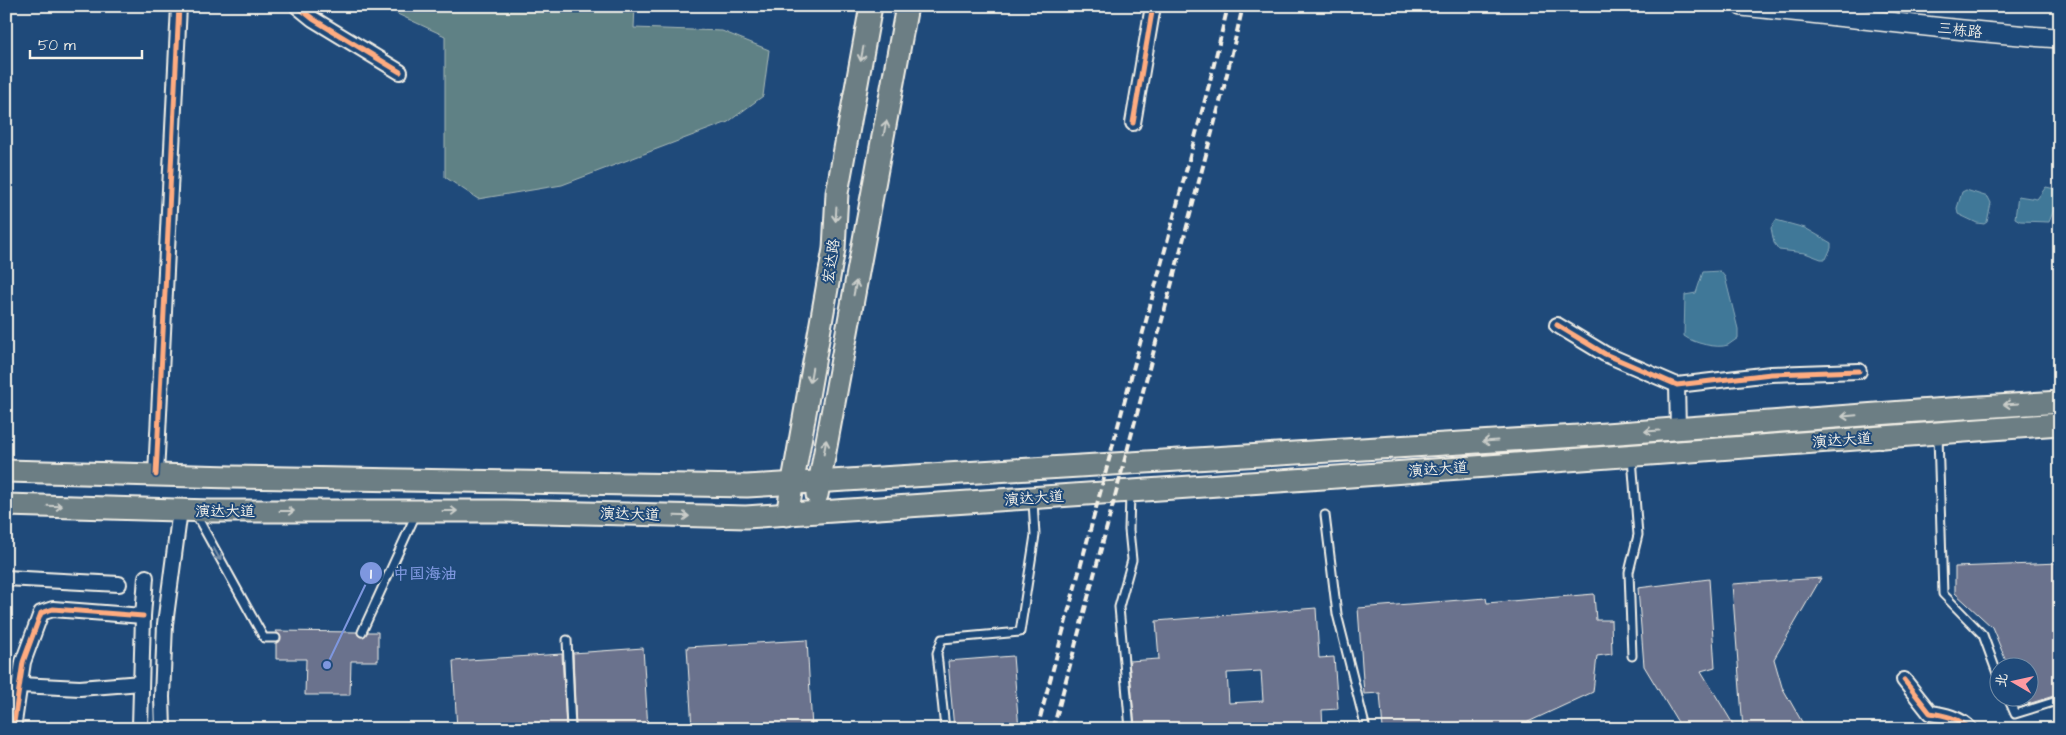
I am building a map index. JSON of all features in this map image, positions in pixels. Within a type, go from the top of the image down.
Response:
[{"type":"main road","name":"宏达路","points":[[787,515],[834,249],[837,193],[871,6]]},
{"type":"main road","name":"宏达路","points":[[815,513],[907,6]]},
{"type":"main road","name":"三栋路","points":[[1742,6],[1974,31],[2060,38]]},
{"type":"main road","name":"演达大道","points":[[6,471],[709,486],[820,482],[1678,429],[1917,410],[2060,402]]},
{"type":"main road","name":"演达大道","points":[[6,505],[187,511],[504,511],[746,517],[2060,424]]},
{"type":"street","points":[[156,475],[179,6]]},
{"type":"street","points":[[297,6],[313,19],[400,72]]},
{"type":"street","points":[[1133,123],[1153,6]]},
{"type":"street","points":[[1557,325],[1605,354],[1677,385],[1771,374],[1860,371]]},
{"type":"street","points":[[1677,385],[1678,429]]},
{"type":"street","points":[[163,729],[162,697],[165,624],[187,511]]},
{"type":"street","points":[[140,726],[146,577]]},
{"type":"street","points":[[6,578],[119,584]]},
{"type":"street","points":[[13,729],[23,662],[42,613],[53,609],[143,616]]},
{"type":"street","points":[[1904,680],[1930,713],[1963,722],[1970,729]]},
{"type":"street","points":[[20,685],[80,688],[141,682]]},
{"type":"lane","points":[[1938,433],[1943,594],[1983,635],[1991,658]]},
{"type":"lane","points":[[1632,455],[1638,535],[1630,572],[1632,656]]},
{"type":"lane","points":[[1130,491],[1129,530],[1132,560],[1119,607],[1130,729]]},
{"type":"lane","points":[[946,729],[936,653],[939,645],[942,639],[1020,632],[1035,535],[1033,498]]},
{"type":"lane","points":[[187,511],[264,638],[276,638]]},
{"type":"lane","points":[[362,632],[417,511]]},
{"type":"lane","points":[[1325,515],[1337,614],[1366,729]]},
{"type":"lane","points":[[567,640],[572,729]]},
{"type":"lane","points":[[2038,707],[2060,700]]},
{"type":"lane","points":[[2012,708],[2015,714],[2034,708]]},
{"type":"green space","points":[[394,6],[556,6],[569,11],[571,6],[635,6],[634,28],[722,31],[769,50],[763,96],[728,122],[562,185],[478,199],[445,177],[445,36],[393,12]]},
{"type":"water","points":[[2046,187],[2060,190],[2060,195],[2049,222],[2020,221],[2015,218],[2018,196],[2037,199]]},
{"type":"water","points":[[1966,190],[1988,197],[1991,203],[1987,222],[1984,224],[1977,223],[1958,214],[1957,208],[1962,192]]},
{"type":"water","points":[[1776,220],[1805,228],[1831,243],[1826,259],[1805,253],[1779,250],[1774,243],[1771,228]]},
{"type":"water","points":[[1720,271],[1725,277],[1738,329],[1738,338],[1728,345],[1712,346],[1699,343],[1684,336],[1685,295],[1696,293],[1703,272]]},
{"type":"building","points":[[2060,563],[2060,694],[2038,701],[2038,658],[2005,658],[1992,627],[1955,593],[1955,567]]},
{"type":"building","points":[[1821,578],[1774,659],[1782,687],[1806,729],[1743,729],[1732,584]]},
{"type":"building","points":[[1709,579],[1715,667],[1701,671],[1736,729],[1682,729],[1644,666],[1638,588]]},
{"type":"building","points":[[1594,594],[1596,620],[1611,620],[1612,654],[1597,656],[1593,692],[1513,729],[1383,729],[1380,693],[1364,694],[1358,608],[1486,598],[1487,603]]},
{"type":"building","points":[[1316,608],[1319,658],[1334,657],[1338,709],[1322,710],[1323,729],[1135,729],[1129,661],[1159,659],[1156,621]],"holes":[[[1261,671],[1263,701],[1229,703],[1227,673]]]},
{"type":"building","points":[[276,631],[357,632],[362,637],[368,632],[378,632],[378,661],[351,661],[350,695],[305,695],[306,659],[276,659],[276,643],[281,638]]},
{"type":"building","points":[[807,640],[812,729],[692,729],[687,647]]},
{"type":"building","points":[[643,648],[648,729],[576,729],[573,653]]},
{"type":"building","points":[[562,654],[566,729],[457,729],[453,661]]},
{"type":"building","points":[[1013,656],[1019,729],[954,729],[948,661]]},
{"type":"railway","points":[[1037,729],[1209,85],[1228,6]]},
{"type":"railway","points":[[1053,729],[1223,91],[1243,6]]},
{"type":"cycle path","points":[[156,475],[179,6]]},
{"type":"cycle path","points":[[297,6],[313,19],[400,72]]},
{"type":"cycle path","points":[[1133,123],[1153,6]]},
{"type":"cycle path","points":[[1557,325],[1605,354],[1677,385],[1771,374],[1859,371]]},
{"type":"cycle path","points":[[13,729],[23,662],[41,613],[53,609],[143,616]]},
{"type":"cycle path","points":[[1904,680],[1930,713],[1946,716],[1966,725],[1970,729]]},
{"type":"place","name":"中国海油","points":[[327,665]]}]
